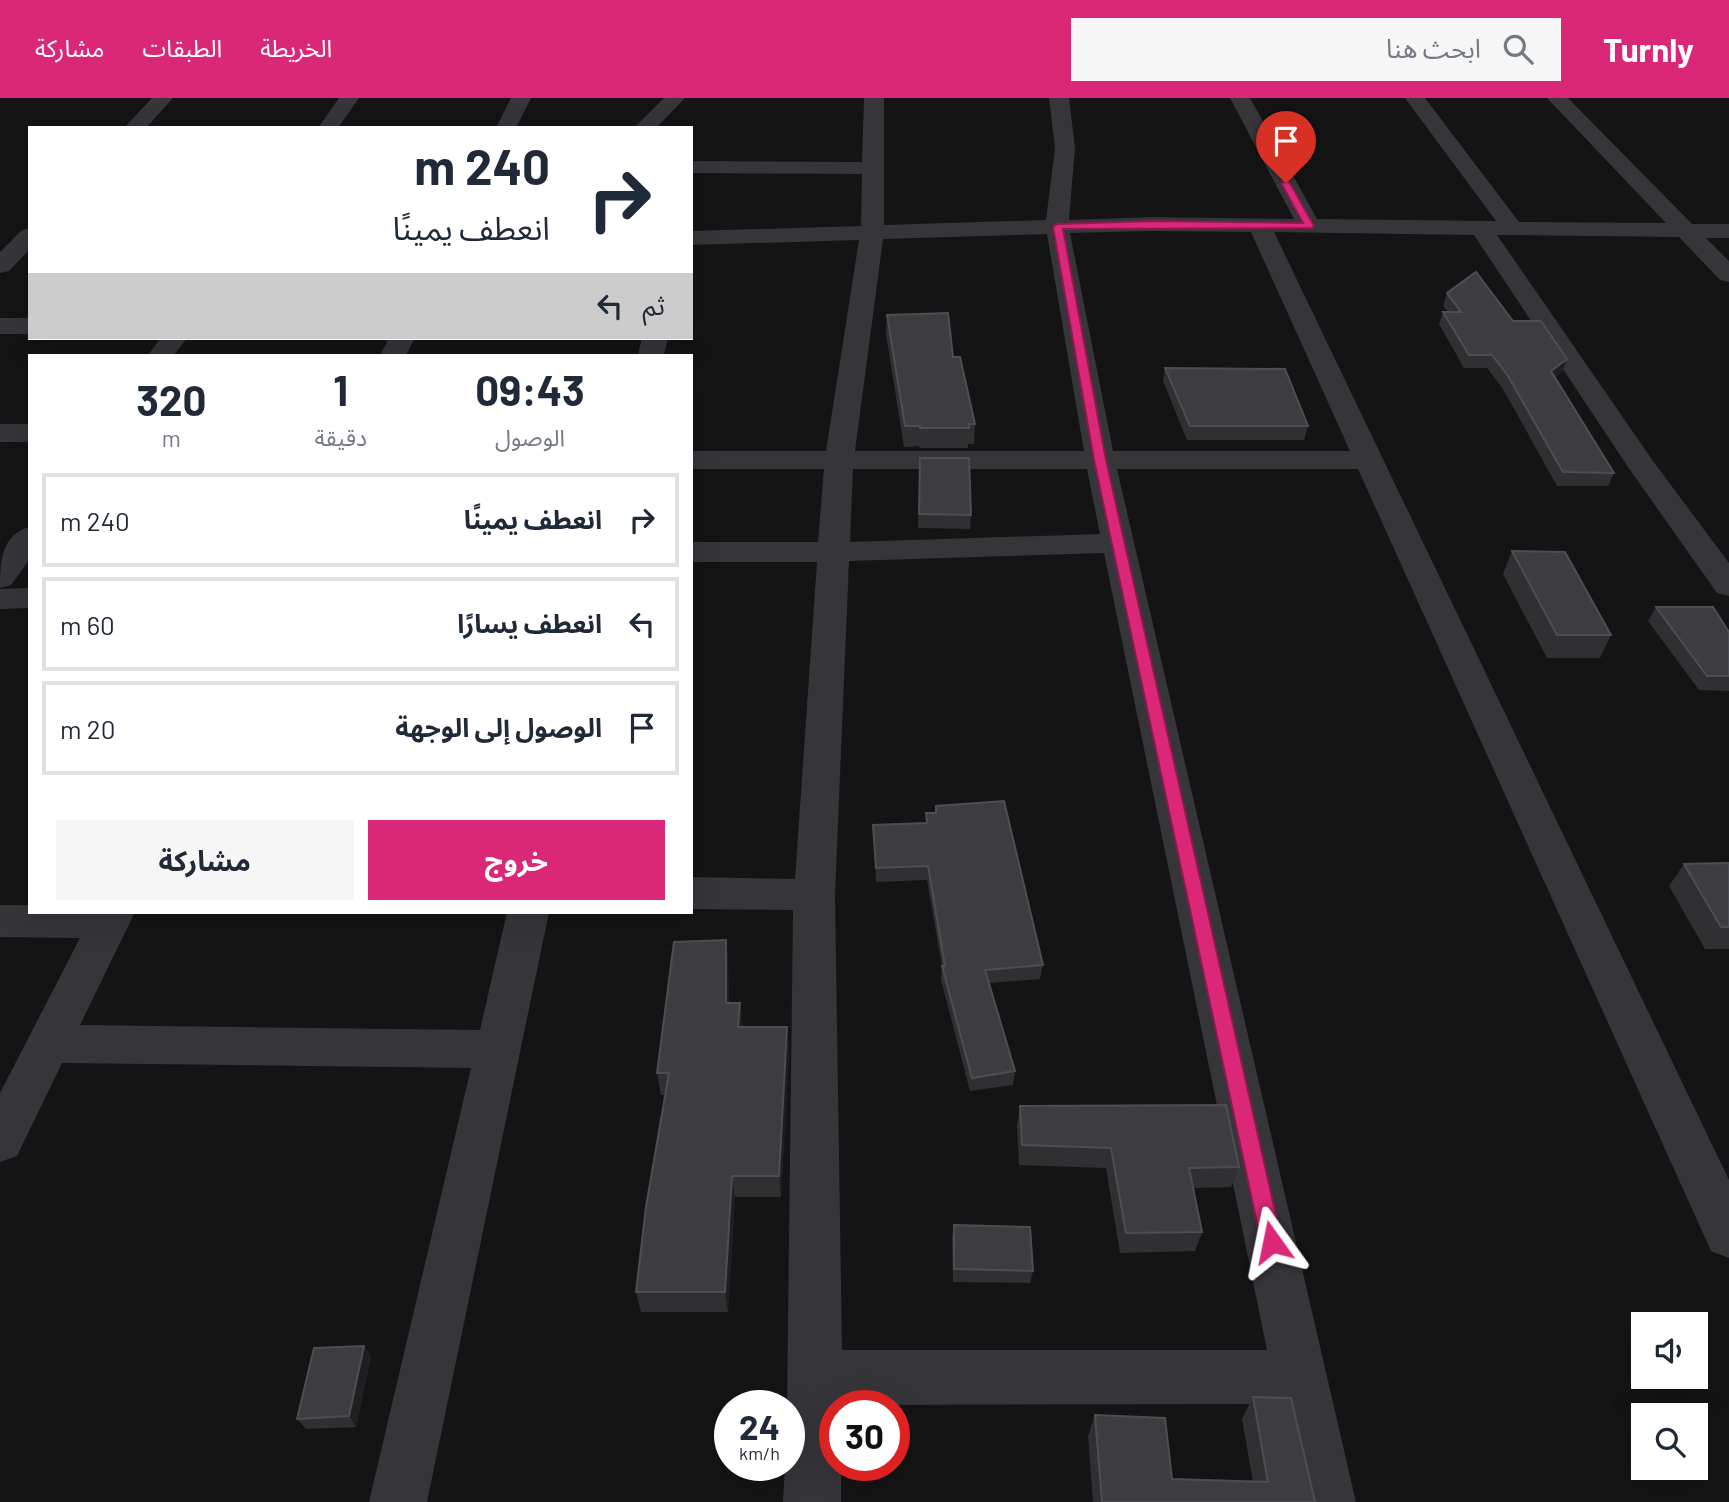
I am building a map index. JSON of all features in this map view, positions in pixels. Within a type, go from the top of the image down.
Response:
[{"type":"street","points":[[136,126],[163,98]]},
{"type":"street","points":[[329,126],[349,98]]},
{"type":"street","points":[[507,126],[521,98]]},
{"type":"street","points":[[646,126],[675,98]]},
{"type":"street","points":[[812,1502],[815,1377],[814,895],[839,460],[872,233],[874,98]]},
{"type":"street","points":[[1059,98],[1065,148],[1057,227],[1100,460],[1327,1502]]},
{"type":"street","points":[[1240,98],[1309,226]]},
{"type":"street","points":[[1415,98],[1513,229]]},
{"type":"street","points":[[1557,98],[1729,275]]},
{"type":"street","points":[[693,167],[873,168]]},
{"type":"street","points":[[1259,225],[1366,460],[1729,1234]]},
{"type":"street","points":[[693,239],[1057,227],[1259,225],[1729,231]]},
{"type":"street","points":[[1481,228],[1643,467],[1729,586]]},
{"type":"street","points":[[0,239],[28,237]]},
{"type":"street","points":[[0,265],[28,238]]},
{"type":"street","points":[[0,326],[28,326]]},
{"type":"street","points":[[162,354],[172,340]]},
{"type":"street","points":[[0,433],[28,433]]},
{"type":"street","points":[[693,460],[1366,460]]},
{"type":"street","points":[[0,578],[28,539]]},
{"type":"street","points":[[693,552],[835,552],[1118,543]]},
{"type":"street","points":[[0,598],[28,598]]},
{"type":"street","points":[[693,893],[814,895]]},
{"type":"street","points":[[398,1502],[528,914]]},
{"type":"street","points":[[0,921],[112,917],[0,1141]]},
{"type":"street","points":[[48,1044],[498,1049]]},
{"type":"street","points":[[815,1377],[1301,1377]]},
{"type":"building","points":[[1476,272],[1513,321],[1541,321],[1567,359],[1551,371],[1614,473],[1563,472],[1508,376],[1492,355],[1469,355],[1443,312],[1461,312],[1447,293]]},
{"type":"building","points":[[948,313],[953,357],[960,357],[975,424],[969,424],[969,428],[905,426],[887,315]]},
{"type":"building","points":[[1165,368],[1285,369],[1308,426],[1190,426]]},
{"type":"building","points":[[920,458],[969,458],[971,515],[919,514]]},
{"type":"building","points":[[1512,551],[1565,552],[1611,635],[1557,635]]},
{"type":"building","points":[[1656,607],[1713,607],[1729,632],[1729,676],[1707,676]]},
{"type":"building","points":[[1004,801],[1043,965],[985,970],[1015,1071],[972,1078],[942,966],[945,966],[928,866],[876,868],[873,825],[927,823],[926,813],[936,813],[936,806]]},
{"type":"building","points":[[1729,863],[1729,927],[1721,927],[1684,864]]},
{"type":"building","points":[[726,940],[726,1003],[740,1003],[738,1027],[787,1027],[779,1176],[732,1176],[725,1292],[636,1292],[646,1207],[669,1073],[657,1073],[674,942]]},
{"type":"building","points":[[1226,1105],[1239,1167],[1189,1168],[1202,1232],[1126,1233],[1111,1148],[1022,1145],[1020,1106]]},
{"type":"building","points":[[954,1225],[1030,1227],[1033,1271],[954,1269]]},
{"type":"building","points":[[364,1346],[349,1416],[297,1419],[314,1348]]},
{"type":"building","points":[[1253,1397],[1291,1398],[1315,1502],[1102,1502],[1095,1415],[1165,1418],[1172,1479],[1268,1482]]},
{"type":"route","points":[[1272,1242],[1100,460],[1057,227],[1153,224],[1309,226],[1286,183]]}]
